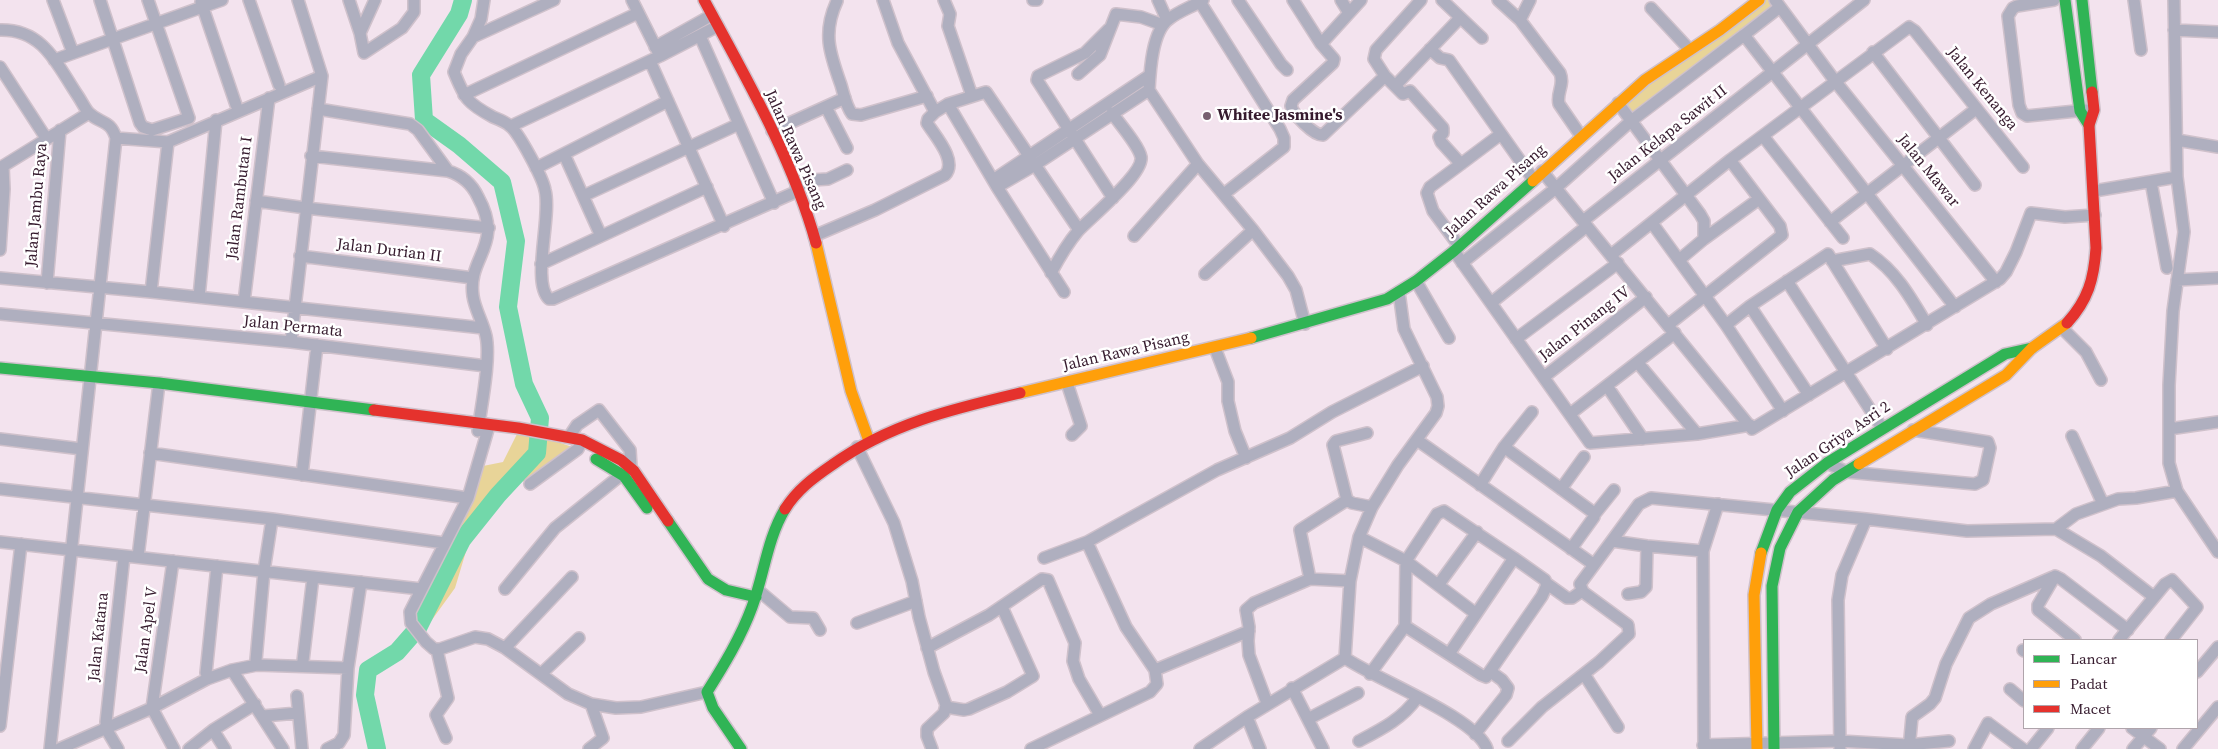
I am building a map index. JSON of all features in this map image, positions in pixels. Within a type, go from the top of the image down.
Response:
[{"type":"street","points":[[53,0],[73,53]]},
{"type":"street","points":[[100,0],[143,127],[152,130],[188,118],[148,0]]},
{"type":"street","points":[[54,60],[156,24],[202,3],[222,0]]},
{"type":"street","points":[[249,0],[279,85]]},
{"type":"street","points":[[291,342],[311,156],[322,76],[298,0]]},
{"type":"street","points":[[349,0],[360,33],[364,53],[402,28],[414,12],[414,0]]},
{"type":"street","points":[[360,33],[375,0]]},
{"type":"street","points":[[484,0],[481,19],[473,37],[461,54],[454,72],[464,94],[473,106],[511,126],[536,168],[546,190],[545,244],[540,264],[545,294],[548,299],[554,300],[724,226],[774,203],[813,180],[828,179],[847,170]]},
{"type":"street","points":[[473,37],[554,0]]},
{"type":"street","points":[[632,0],[655,55],[668,102],[724,226]]},
{"type":"street","name":"Jalan Rawa Pisang","points":[[704,0],[772,131],[798,189],[814,236],[848,383],[869,440],[909,423],[956,408],[1215,348],[1305,324],[1383,300],[1416,281],[1456,248],[1618,103],[1658,70],[1720,30],[1759,0]]},
{"type":"street","points":[[837,0],[829,24],[828,43],[850,112],[855,116],[926,96]]},
{"type":"street","points":[[883,0],[898,43],[935,112]]},
{"type":"street","points":[[944,0],[950,14],[948,26],[972,96]]},
{"type":"street","points":[[1158,0],[1165,22]]},
{"type":"street","points":[[1238,0],[1281,64],[1288,70]]},
{"type":"street","points":[[1292,0],[1334,61],[1293,100],[1291,106],[1296,115],[1319,135],[1323,135],[1386,76]]},
{"type":"street","points":[[1341,0],[1349,13]]},
{"type":"street","points":[[1321,44],[1361,0]]},
{"type":"street","points":[[1421,0],[1374,52],[1374,59],[1394,86],[1403,94],[1410,91],[1443,128],[1443,134],[1439,137],[1441,142],[1461,164]]},
{"type":"street","points":[[1442,0],[1482,38]]},
{"type":"street","points":[[1498,0],[1520,20],[1560,73],[1563,82],[1558,104],[1581,136]]},
{"type":"street","points":[[1520,20],[1530,0]]},
{"type":"street","name":"Jalan Kelapa Sawit II","points":[[1491,303],[1660,160],[1864,0]]},
{"type":"street","points":[[2054,0],[2017,6],[2013,8],[2008,16],[2019,105],[2023,114],[2027,116],[2094,110]]},
{"type":"street","name":"Jalan Griya Asri 2","points":[[2066,0],[2080,110],[2089,125]]},
{"type":"street","name":"Jalan Griya Asri 2","points":[[1773,745],[1772,586],[1780,548],[1796,512],[1810,498],[1845,471],[2006,375],[2032,348],[2062,328],[2083,302],[2093,281],[2096,248],[2089,125],[2094,110],[2082,0]]},
{"type":"street","points":[[2134,0],[2141,50]]},
{"type":"street","points":[[2174,0],[2177,177],[2184,232],[2177,280],[2171,352],[2169,463],[2177,491],[2218,552]]},
{"type":"street","points":[[1224,194],[1284,147],[1285,141],[1280,129],[1202,1],[1165,22],[1156,40],[1149,90],[1198,164],[1254,230],[1293,283],[1305,324]]},
{"type":"street","points":[[202,3],[236,104]]},
{"type":"street","points":[[1462,263],[1556,188],[1631,121],[1744,35],[1778,3]]},
{"type":"street","name":"Jalan Mawar","points":[[1778,3],[1835,81],[1996,282]]},
{"type":"street","points":[[1651,8],[1689,49]]},
{"type":"street","points":[[464,94],[638,13]]},
{"type":"street","points":[[1070,62],[1080,79],[1100,55],[1109,29],[1118,14],[1165,22]]},
{"type":"street","points":[[655,55],[712,15]]},
{"type":"street","points":[[1394,86],[1460,18]]},
{"type":"street","points":[[511,126],[718,26]]},
{"type":"street","name":"Jalan Kenanga","points":[[1873,52],[1907,28],[1915,31],[2024,167]]},
{"type":"street","points":[[1109,29],[1090,49],[1070,62],[1038,76],[1037,80],[1113,198]]},
{"type":"street","points":[[0,30],[25,32],[47,49],[89,113],[108,123],[114,130],[116,138],[50,749]]},
{"type":"street","points":[[2174,30],[2218,32]]},
{"type":"street","points":[[1744,35],[1956,307]]},
{"type":"street","points":[[700,36],[774,203]]},
{"type":"street","points":[[1430,49],[1440,58],[1449,60],[1533,179]]},
{"type":"street","points":[[1516,339],[1615,259],[1652,223],[1730,160],[1873,52],[1975,184]]},
{"type":"street","name":"Jalan Jambu Raya","points":[[0,67],[4,80],[46,138]]},
{"type":"street","points":[[1071,135],[1150,75]]},
{"type":"street","points":[[116,138],[168,142],[322,76]]},
{"type":"street","points":[[995,183],[1071,135],[1149,90]]},
{"type":"street","points":[[814,236],[875,210],[945,175],[950,166],[948,158],[927,123],[928,119],[948,104],[983,91],[990,94],[1079,230]]},
{"type":"street","name":"Jalan Rambutan I","points":[[244,302],[269,98]]},
{"type":"street","points":[[772,131],[845,98]]},
{"type":"street","points":[[536,168],[668,102]]},
{"type":"street","points":[[1618,103],[1687,195],[1704,221],[1704,239]]},
{"type":"street","points":[[948,104],[1064,292]]},
{"type":"street","points":[[826,107],[847,148]]},
{"type":"street","points":[[318,109],[410,124],[418,130],[448,171]]},
{"type":"street","points":[[1830,222],[1976,109]]},
{"type":"street","points":[[0,250],[4,189],[1,164],[89,113]]},
{"type":"street","points":[[1051,273],[1066,246],[1079,230],[1113,198],[1137,171],[1142,157],[1112,113]]},
{"type":"street","points":[[199,297],[216,120]]},
{"type":"street","points":[[583,196],[739,124]]},
{"type":"street","name":"Jalan Jambu Raya","points":[[47,283],[60,130]]},
{"type":"street","points":[[1501,134],[1430,187],[1427,193],[1433,211],[1456,248],[1462,263],[1591,444],[1697,434],[1750,426]]},
{"type":"street","points":[[1763,136],[1843,238]]},
{"type":"street","points":[[2177,140],[2218,146]]},
{"type":"street","points":[[151,292],[168,142]]},
{"type":"street","points":[[564,154],[601,236]]},
{"type":"street","points":[[311,156],[448,171],[459,174],[475,192],[486,212],[489,228],[487,242],[473,278],[473,296],[487,345],[483,429],[468,498],[410,612],[411,623],[430,647],[438,650],[475,637],[488,639],[505,648],[568,694],[591,704],[616,708],[641,707],[707,692],[729,657],[755,598],[774,530],[793,496],[809,481],[869,440]]},
{"type":"street","points":[[1570,414],[1638,363],[1705,296],[1779,239],[1782,230],[1730,160]]},
{"type":"street","points":[[1134,236],[1198,164]]},
{"type":"street","points":[[1542,172],[1752,429],[1996,282],[2010,265],[2031,213],[2066,216],[2095,215]]},
{"type":"street","points":[[2094,191],[2177,177]]},
{"type":"street","points":[[2151,182],[2167,268]]},
{"type":"street","points":[[540,264],[706,187]]},
{"type":"street","points":[[1679,260],[1704,239],[1760,199]]},
{"type":"street","points":[[256,201],[489,228]]},
{"type":"street","points":[[1652,223],[1726,325],[1783,410]]},
{"type":"street","points":[[1205,274],[1254,230]]},
{"type":"street","points":[[1726,325],[1750,306],[1828,254],[1887,349]]},
{"type":"street","points":[[1832,261],[1870,254],[1885,263],[1908,292],[1927,325]]},
{"type":"street","name":"Jalan Durian II","points":[[300,256],[473,278]]},
{"type":"street","points":[[0,278],[151,292],[483,328]]},
{"type":"street","points":[[2177,280],[2218,278]]},
{"type":"street","points":[[1416,281],[1449,338]]},
{"type":"street","points":[[1788,281],[1882,428]]},
{"type":"street","points":[[1345,658],[1350,581],[1359,537],[1372,507],[1398,465],[1436,413],[1438,406],[1437,397],[1404,329],[1399,292]]},
{"type":"street","name":"Jalan Pinang IV","points":[[1544,377],[1646,297]]},
{"type":"street","points":[[1750,306],[1809,395]]},
{"type":"street","name":"Jalan Permata","points":[[0,314],[96,325],[291,342],[486,366]]},
{"type":"street","points":[[2062,328],[2086,352],[2101,380]]},
{"type":"street","points":[[302,475],[317,345]]},
{"type":"street","points":[[1215,348],[1228,382],[1228,401],[1235,431],[1246,458]]},
{"type":"street","name":"Jalan Griya Asri 2","points":[[1757,746],[1754,595],[1760,555],[1778,510],[1790,492],[1828,463],[1882,428],[2005,354],[2032,348]]},
{"type":"street","points":[[1638,363],[1697,434]]},
{"type":"street","points":[[1044,558],[1087,542],[1217,470],[1290,438],[1332,412],[1422,366]]},
{"type":"street","points":[[0,368],[483,429],[518,431],[556,438],[580,445]]},
{"type":"street","points":[[0,375],[91,380]]},
{"type":"street","points":[[1068,383],[1081,426],[1072,435]]},
{"type":"street","points":[[1607,386],[1643,439]]},
{"type":"street","points":[[138,557],[158,387]]},
{"type":"street","points":[[569,437],[577,425],[599,410],[630,450],[627,471],[630,482],[694,578],[717,592],[755,598],[790,616],[813,618],[820,630]]},
{"type":"street","points":[[1480,485],[1504,447],[1532,412]]},
{"type":"street","points":[[2169,429],[2218,422]]},
{"type":"street","points":[[1828,463],[1845,471],[1975,484],[1983,480],[1990,448],[1988,442],[1913,430]]},
{"type":"street","points":[[1367,433],[1336,441],[1333,445],[1347,500],[1352,503],[1372,507]]},
{"type":"street","points":[[2072,436],[2103,504]]},
{"type":"street","points":[[556,438],[569,437],[614,468],[627,471]]},
{"type":"street","points":[[0,440],[82,449]]},
{"type":"street","points":[[1417,440],[1593,564]]},
{"type":"street","points":[[530,484],[580,445]]},
{"type":"street","points":[[857,447],[894,523],[908,566],[927,648],[946,707],[944,713],[927,730],[926,736],[932,749]]},
{"type":"street","points":[[1504,447],[1594,515]]},
{"type":"street","points":[[150,453],[468,498]]},
{"type":"street","points":[[1561,489],[1584,457]]},
{"type":"street","points":[[505,589],[556,528],[627,471]]},
{"type":"street","points":[[0,489],[272,519],[444,543]]},
{"type":"street","points":[[1570,549],[1614,490]]},
{"type":"street","points":[[2056,529],[2072,516],[2118,499],[2177,491]]},
{"type":"street","points":[[1508,740],[1542,707],[1623,641],[1630,631],[1628,625],[1582,591],[1580,584],[1639,504],[1646,499],[1718,504],[1967,531],[2056,529],[2101,556],[2154,597]]},
{"type":"street","points":[[1310,579],[1300,530],[1347,500]]},
{"type":"street","points":[[1718,504],[1703,551],[1704,747],[1773,745],[1909,747],[1949,742]]},
{"type":"street","points":[[1370,674],[1405,626],[1406,560],[1423,532],[1440,512],[1444,511],[1477,532],[1567,598],[1572,598],[1582,591]]},
{"type":"street","points":[[256,660],[264,571],[272,519]]},
{"type":"street","points":[[1840,745],[1838,600],[1842,575],[1866,519]]},
{"type":"street","points":[[1439,584],[1477,532]]},
{"type":"street","points":[[1359,537],[1406,560],[1475,612]]},
{"type":"street","points":[[1612,541],[1703,551]]},
{"type":"street","points":[[0,542],[421,589]]},
{"type":"street","points":[[1031,749],[1154,689],[1157,684],[1155,670],[1126,627],[1087,542]]},
{"type":"street","points":[[0,726],[21,544]]},
{"type":"street","points":[[1628,594],[1641,592],[1646,587],[1647,546]]},
{"type":"street","name":"Jalan Katana","points":[[106,725],[124,556]]},
{"type":"street","points":[[1449,654],[1475,612],[1514,558]]},
{"type":"street","name":"Jalan Apel V","points":[[152,705],[173,561]]},
{"type":"street","points":[[206,673],[217,566]]},
{"type":"street","points":[[505,648],[572,576]]},
{"type":"street","points":[[302,661],[313,577]]},
{"type":"street","points":[[1909,747],[1912,717],[1935,698],[1946,664],[1969,618],[1991,604],[2055,577]]},
{"type":"street","points":[[2055,577],[2128,630]]},
{"type":"street","points":[[2055,577],[2038,604],[2038,611],[2073,639]]},
{"type":"street","points":[[927,648],[1002,607],[1042,579],[1048,580],[1075,643],[1073,661],[1079,679],[1100,716]]},
{"type":"street","points":[[1267,703],[1249,655],[1249,632],[1245,611],[1249,606],[1310,579],[1350,581]]},
{"type":"street","points":[[2120,639],[2165,584],[2172,580],[2196,604],[2197,609],[2172,639]]},
{"type":"street","points":[[327,749],[339,743],[344,735],[348,668],[361,582]]},
{"type":"street","points":[[1405,626],[1484,677],[1491,672],[1542,596],[1546,583]]},
{"type":"street","points":[[857,623],[916,601]]},
{"type":"street","points":[[946,707],[969,709],[1007,692],[1033,676],[1002,607]]},
{"type":"street","points":[[1155,670],[1249,632]]},
{"type":"street","points":[[541,674],[579,638]]},
{"type":"street","points":[[2198,671],[2218,646]]},
{"type":"street","points":[[438,650],[448,698],[436,715],[446,738]]},
{"type":"street","points":[[1345,658],[1370,674],[1453,716],[1488,746]]},
{"type":"street","points":[[1206,747],[1267,703],[1345,658]]},
{"type":"street","points":[[63,748],[106,725],[207,679],[232,670],[257,666],[348,668]]},
{"type":"street","points":[[232,670],[256,704],[282,749]]},
{"type":"street","points":[[1475,734],[1506,695],[1508,688],[1502,680],[1491,672]]},
{"type":"street","points":[[1584,674],[1618,727]]},
{"type":"street","points":[[1292,688],[1323,749]]},
{"type":"street","points":[[2010,689],[2023,700]]},
{"type":"street","points":[[707,692],[712,708],[741,749]]},
{"type":"street","points":[[1308,719],[1358,693]]},
{"type":"street","points":[[297,696],[302,749]]},
{"type":"street","points":[[1359,741],[1390,725],[1408,711],[1417,698]]},
{"type":"street","points":[[189,749],[213,730],[256,704]]},
{"type":"street","points":[[591,704],[609,749]]},
{"type":"street","points":[[152,705],[174,749]]},
{"type":"street","points":[[2183,749],[2218,707]]},
{"type":"street","points":[[263,716],[298,713]]},
{"type":"street","points":[[1247,717],[1260,749]]},
{"type":"street","points":[[1974,749],[1988,723],[2024,749]]},
{"type":"street","points":[[106,725],[118,749]]},
{"type":"street","points":[[2031,749],[2047,729]]},
{"type":"street","points":[[2082,749],[2098,729]]},
{"type":"street","points":[[213,730],[225,749]]},
{"type":"street","points":[[2133,749],[2147,732],[2160,749]]},
{"type":"street","points":[[1054,737],[1058,749]]},
{"type":"street","points":[[589,749],[603,738]]},
{"type":"street","points":[[1475,749],[1488,746]]},
{"type":"shaded area","points":[[1759,0],[1775,0],[1780,7],[1631,121],[1618,103]]},
{"type":"shaded area","points":[[517,434],[555,441],[578,449],[530,484],[517,479],[467,548],[455,588],[421,635],[410,612],[478,467],[503,462]]},
{"type":"waterway","points":[[377,749],[365,695],[368,670],[397,652],[418,628],[462,540],[498,495],[537,453],[540,418],[524,384],[508,307],[516,241],[502,182],[459,145],[424,120],[421,75],[459,14],[463,0]]},
{"type":"traffic: fast","points":[[2065,0],[2080,111],[2089,125]]},
{"type":"traffic: fast","points":[[2082,0],[2092,92]]},
{"type":"traffic: fast","points":[[1251,338],[1387,299],[1416,281],[1454,251],[1533,181]]},
{"type":"traffic: fast","points":[[1761,553],[1777,510],[1790,492],[1827,463],[2005,354],[2032,348]]},
{"type":"traffic: fast","points":[[0,368],[159,383],[374,410]]},
{"type":"traffic: fast","points":[[596,459],[624,476],[647,508]]},
{"type":"traffic: fast","points":[[1774,749],[1772,586],[1780,548],[1798,512],[1833,480],[1859,464]]},
{"type":"traffic: fast","points":[[741,749],[713,708],[707,692],[732,651],[748,618],[774,532],[785,509]]},
{"type":"traffic: fast","points":[[668,521],[708,579],[726,590],[756,597]]},
{"type":"traffic: slow","points":[[1533,181],[1645,80],[1720,30],[1759,0]]},
{"type":"traffic: slow","points":[[816,243],[851,391],[869,441]]},
{"type":"traffic: slow","points":[[1859,464],[2006,375],[2032,348],[2067,323]]},
{"type":"traffic: slow","points":[[1020,393],[1251,338]]},
{"type":"traffic: slow","points":[[1757,749],[1754,595],[1761,553]]},
{"type":"traffic: jam","points":[[704,0],[767,118],[794,180],[816,243]]},
{"type":"traffic: jam","points":[[2067,323],[2080,306],[2089,288],[2095,259],[2089,125],[2094,110],[2092,92]]},
{"type":"traffic: jam","points":[[785,509],[800,490],[812,480],[832,465],[876,439],[899,428],[946,412],[1020,393]]},
{"type":"traffic: jam","points":[[374,410],[518,428],[582,440],[621,460],[634,471],[668,521]]},
{"type":"place","name":"Whitee Jasmine's","points":[[1207,116]]}]
